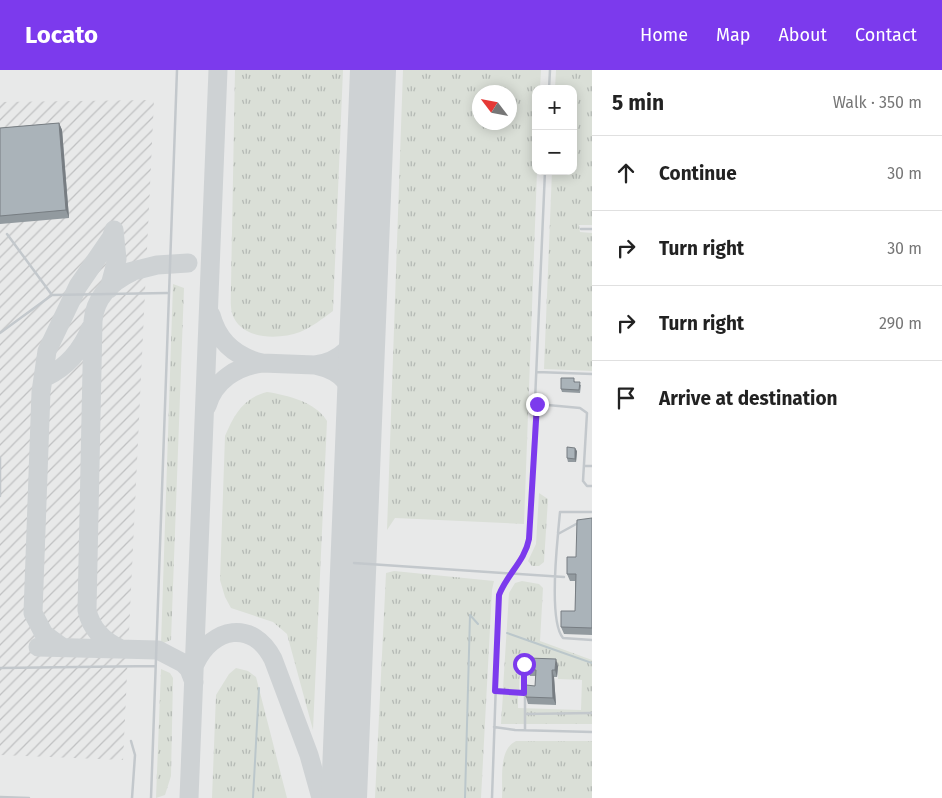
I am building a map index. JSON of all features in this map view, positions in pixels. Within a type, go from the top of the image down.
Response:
[{"type":"lane","points":[[151,798],[167,293],[177,70]]},
{"type":"lane","points":[[549,85],[550,70]]},
{"type":"lane","points":[[492,798],[499,595],[526,552],[529,539],[537,404],[546,175]]},
{"type":"lane","points":[[581,229],[592,229]]},
{"type":"lane","points":[[7,234],[52,296]]},
{"type":"lane","points":[[0,333],[52,296],[167,293]]},
{"type":"lane","points":[[538,372],[592,374]]},
{"type":"lane","points":[[537,404],[580,408],[587,413],[584,484],[592,486]]},
{"type":"lane","points":[[0,458],[0,496]]},
{"type":"lane","points":[[584,466],[592,466]]},
{"type":"lane","points":[[592,512],[560,512],[554,577],[559,634],[563,638],[592,640]]},
{"type":"lane","points":[[558,534],[570,526],[581,522]]},
{"type":"lane","points":[[354,563],[564,577]]},
{"type":"lane","points":[[524,664],[525,730]]},
{"type":"lane","points":[[0,668],[155,666]]},
{"type":"lane","points":[[495,691],[524,693]]},
{"type":"lane","points":[[525,714],[592,713]]},
{"type":"lane","points":[[494,727],[592,732]]},
{"type":"lane","points":[[131,741],[135,755],[132,798]]},
{"type":"lane","points":[[0,797],[29,798]]},
{"type":"shaded area","points":[[0,70],[592,70],[592,798],[0,798]]},
{"type":"shaded area","points":[[154,100],[123,760],[0,755],[0,102]]},
{"type":"green space","points":[[235,70],[343,70],[333,311],[309,328],[291,335],[271,337],[251,333],[236,322],[232,313]]},
{"type":"green space","points":[[403,70],[541,70],[540,85],[532,85],[532,175],[537,175],[524,524],[395,518],[387,530]]},
{"type":"green space","points":[[556,70],[592,70],[592,225],[579,225],[580,232],[592,233],[592,371],[544,369],[552,175],[577,175],[577,85],[555,85]]},
{"type":"green space","points":[[173,284],[184,288],[171,640],[161,644]]},
{"type":"green space","points":[[267,392],[292,397],[308,404],[322,414],[327,421],[313,730],[287,634],[273,622],[231,608],[225,597],[220,580],[225,436],[240,408],[252,398]]},
{"type":"green space","points":[[539,493],[548,499],[544,562],[539,566],[532,566],[528,561],[536,544]]},
{"type":"green space","points":[[394,571],[494,581],[481,798],[375,798],[386,573]]},
{"type":"green space","points":[[522,581],[539,584],[543,588],[540,641],[592,660],[592,724],[501,724],[503,694],[518,695],[518,708],[581,710],[582,680],[558,679],[558,665],[520,663],[519,690],[503,689],[509,593],[515,583]]},
{"type":"green space","points":[[236,668],[248,671],[256,677],[287,798],[212,798],[216,695],[229,674]]},
{"type":"green space","points":[[161,669],[170,673],[173,678],[171,776],[165,795],[156,798]]},
{"type":"green space","points":[[516,741],[592,741],[592,798],[502,798],[504,758],[510,745]]},
{"type":"building","points":[[59,123],[66,210],[0,216],[0,128]]},
{"type":"building","points":[[561,378],[574,378],[574,382],[580,382],[579,390],[561,389]]},
{"type":"building","points":[[567,447],[575,448],[575,459],[567,458]]},
{"type":"building","points":[[592,518],[592,628],[561,627],[561,611],[575,611],[576,574],[567,574],[567,557],[576,557],[577,520]]},
{"type":"building","points":[[528,658],[556,659],[555,670],[552,670],[553,698],[526,697],[526,685],[535,686],[536,670],[527,669]]},
{"type":"waterway","points":[[470,615],[478,624]]},
{"type":"waterway","points":[[465,798],[470,615]]},
{"type":"waterway","points":[[507,633],[592,663]]},
{"type":"waterway","points":[[253,798],[259,688]]},
{"type":"taxiway","points":[[189,798],[218,70]]},
{"type":"taxiway","points":[[109,289],[117,259],[114,230]]},
{"type":"taxiway","points":[[62,647],[44,634],[33,613],[41,392],[47,351],[78,286],[111,238],[114,230]]},
{"type":"taxiway","points":[[121,274],[157,265],[188,263]]},
{"type":"taxiway","points":[[121,649],[99,634],[91,623],[87,610],[93,321],[94,312],[105,291],[117,280],[132,272]]},
{"type":"taxiway","points":[[207,406],[215,389],[228,376],[244,367],[262,363],[244,357],[229,347],[218,333],[211,315]]},
{"type":"taxiway","points":[[360,415],[347,382],[334,372],[315,365],[333,360],[347,350],[357,336],[364,319]]},
{"type":"taxiway","points":[[46,377],[67,363],[83,343],[91,327]]},
{"type":"taxiway","points":[[262,363],[315,365]]},
{"type":"taxiway","points":[[195,664],[202,652],[212,642],[222,636],[233,633],[244,633],[255,638],[265,646],[273,659],[309,755],[321,798]]},
{"type":"taxiway","points":[[38,647],[158,650],[183,663],[189,669],[194,682]]},
{"type":"runway","points":[[344,798],[373,70]]},
{"type":"route","points":[[524,664],[524,693],[495,691],[499,595],[503,585],[526,552],[529,539],[537,404]]}]
